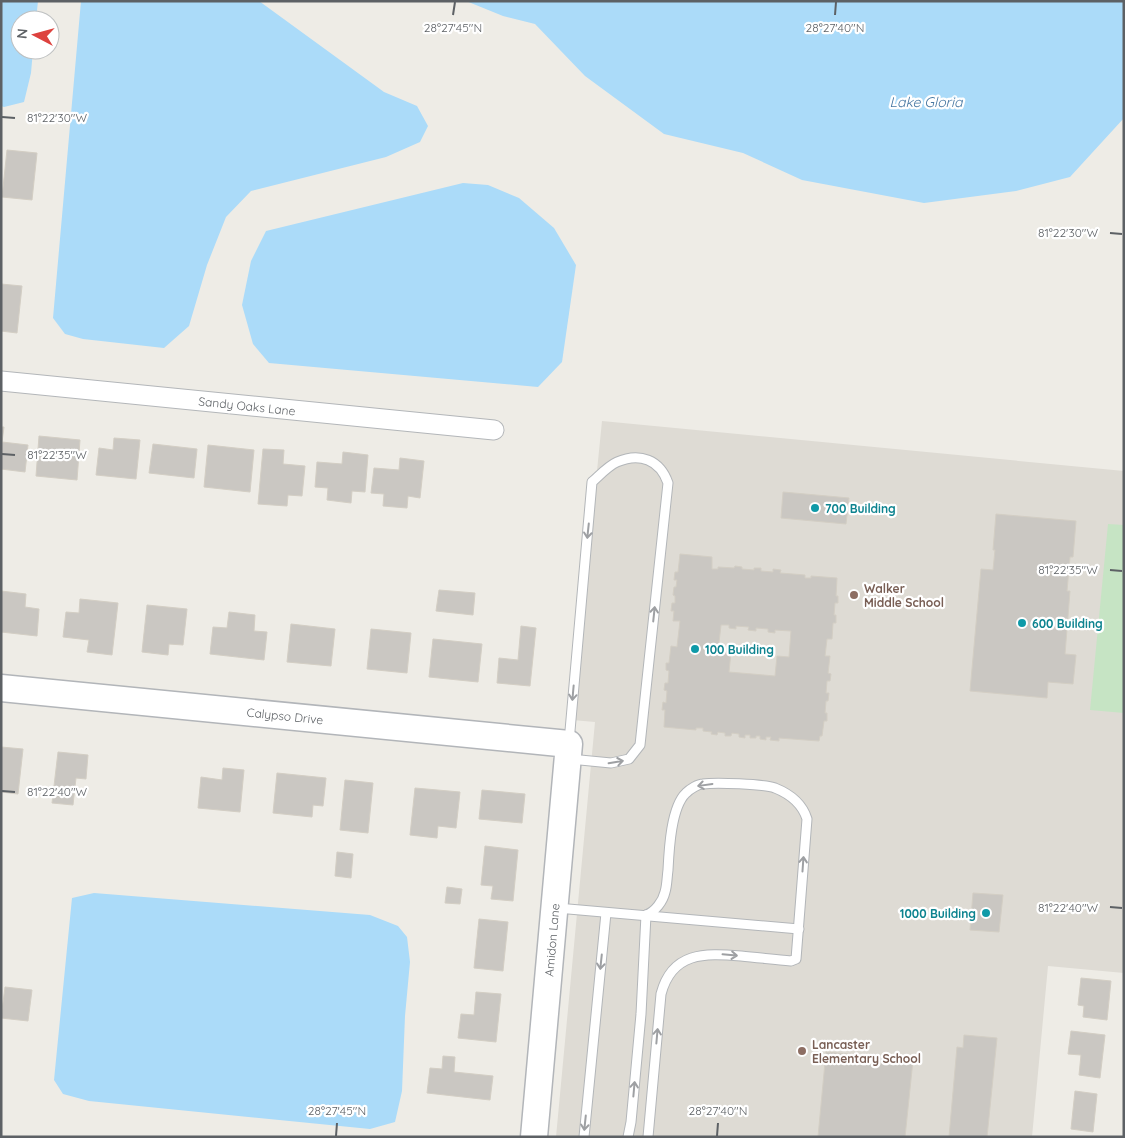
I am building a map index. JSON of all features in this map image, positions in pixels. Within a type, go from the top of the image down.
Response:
[{"type":"street","name":"Sandy Oaks Lane","points":[[1,381],[494,430]]},
{"type":"street","name":"Calypso Drive","points":[[1,688],[568,751]]},
{"type":"street","name":"Amidon Lane","points":[[534,1137],[568,751]]},
{"type":"lane","points":[[633,458],[654,462],[664,472],[668,483],[640,745],[629,759],[611,764],[568,751],[592,482],[617,462],[633,458]]},
{"type":"lane","points":[[646,915],[650,914],[662,901],[666,891],[669,847],[679,805],[686,793],[701,784],[774,788],[794,798],[803,808],[807,818],[796,960],[714,954],[693,956],[682,961],[670,974],[664,983],[661,994],[648,1137]]},
{"type":"lane","points":[[554,908],[799,929]]},
{"type":"lane","points":[[584,1137],[606,913]]},
{"type":"lane","points":[[628,1137],[631,1122],[640,1014],[646,915]]},
{"type":"shaded area","name":"Walker Middle School","points":[[602,421],[1124,471],[1124,973],[1048,966],[1032,1137],[556,1137],[595,722],[572,720]]},
{"type":"green space","points":[[1108,524],[1124,525],[1124,713],[1090,710]]},
{"type":"water","points":[[1,1],[38,1],[37,10],[10,10],[10,60],[32,60],[31,73],[24,102],[1,106]]},
{"type":"water","points":[[81,1],[259,1],[384,92],[417,106],[428,126],[420,142],[386,157],[251,191],[226,217],[207,265],[189,326],[164,348],[83,339],[65,334],[53,318]]},
{"type":"water","name":"Lake Gloria","points":[[466,1],[1124,1],[1124,118],[1070,177],[1016,191],[924,203],[802,180],[743,153],[664,134],[585,76],[535,24],[503,16]]},
{"type":"water","points":[[463,183],[488,185],[519,198],[554,228],[576,265],[562,362],[538,387],[269,363],[253,344],[242,305],[251,261],[266,231]]},
{"type":"water","points":[[94,893],[370,915],[398,926],[407,937],[410,962],[405,1016],[402,1091],[395,1122],[370,1129],[89,1101],[63,1094],[54,1080],[72,898]]},
{"type":"building","points":[[7,150],[37,153],[32,200],[2,197]]},
{"type":"building","points":[[1,284],[22,286],[17,333],[1,331]]},
{"type":"building","points":[[1,427],[4,427],[2,442],[28,445],[25,472],[1,469]]},
{"type":"building","points":[[39,436],[80,440],[77,480],[36,476]]},
{"type":"building","points":[[114,438],[140,440],[136,479],[96,475],[99,448],[113,450]]},
{"type":"building","points":[[153,444],[197,449],[194,478],[149,473]]},
{"type":"building","points":[[208,445],[254,450],[250,492],[204,487]]},
{"type":"building","points":[[263,449],[284,450],[283,464],[305,466],[302,496],[288,495],[287,506],[258,504]]},
{"type":"building","points":[[343,452],[368,455],[365,492],[352,491],[351,503],[327,500],[328,488],[315,487],[317,462],[342,464]]},
{"type":"building","points":[[400,458],[424,461],[420,498],[408,496],[407,508],[383,506],[384,494],[371,493],[374,468],[399,470]]},
{"type":"building","name":"700 Building","points":[[783,492],[849,498],[846,524],[781,518]]},
{"type":"building","name":"600 Building","points":[[996,514],[1076,521],[1073,557],[1070,557],[1067,591],[1070,591],[1065,654],[1076,655],[1073,684],[1048,682],[1047,698],[970,691],[981,569],[993,570]]},
{"type":"building","name":"100 Building","points":[[680,554],[712,557],[712,569],[718,569],[718,567],[734,568],[735,566],[754,570],[754,568],[761,568],[761,571],[773,572],[773,569],[781,570],[780,573],[805,575],[805,578],[811,578],[811,576],[837,578],[836,596],[838,596],[838,603],[835,603],[834,615],[836,615],[836,623],[833,623],[832,639],[827,639],[825,656],[830,656],[828,673],[831,674],[830,681],[827,681],[826,693],[829,693],[825,713],[827,713],[827,721],[824,721],[822,736],[820,736],[819,741],[779,738],[779,741],[770,740],[771,737],[766,737],[766,740],[760,739],[760,736],[750,738],[750,735],[745,735],[745,738],[739,737],[739,734],[732,733],[731,736],[725,736],[725,733],[718,732],[717,735],[711,734],[712,732],[703,731],[703,728],[696,728],[696,730],[664,727],[665,710],[662,710],[663,702],[666,703],[667,691],[664,690],[665,683],[668,683],[669,671],[666,670],[666,663],[669,663],[671,646],[677,647],[680,621],[673,621],[674,611],[671,611],[672,603],[675,603],[675,596],[673,595],[677,580],[674,580],[675,572],[678,572]],"holes":[[[721,625],[729,625],[729,628],[736,629],[736,626],[749,627],[748,630],[756,631],[756,628],[768,629],[768,632],[775,633],[775,630],[791,631],[789,657],[777,656],[775,676],[729,672],[731,652],[718,651]]]},
{"type":"building","points":[[439,590],[475,593],[473,615],[436,611]]},
{"type":"building","points":[[1,591],[26,594],[25,607],[39,609],[37,636],[1,632]]},
{"type":"building","points":[[80,599],[118,603],[112,655],[87,652],[89,640],[63,637],[66,612],[79,613]]},
{"type":"building","points":[[147,605],[187,609],[183,645],[169,644],[168,655],[142,652]]},
{"type":"building","points":[[229,612],[255,615],[254,631],[267,632],[264,660],[210,654],[213,627],[227,628]]},
{"type":"building","points":[[291,624],[335,629],[331,666],[287,662]]},
{"type":"building","points":[[521,626],[536,628],[530,686],[497,683],[499,658],[518,660]]},
{"type":"building","points":[[371,629],[411,633],[407,673],[367,669]]},
{"type":"building","points":[[433,639],[482,644],[478,682],[429,677]]},
{"type":"building","points":[[1,747],[23,749],[18,794],[1,792]]},
{"type":"building","points":[[58,752],[88,755],[86,779],[76,778],[73,805],[52,803]]},
{"type":"building","points":[[223,768],[244,770],[240,812],[198,808],[201,777],[222,780]]},
{"type":"building","points":[[277,773],[326,778],[323,806],[313,805],[312,817],[273,813]]},
{"type":"building","points":[[345,780],[373,783],[368,833],[340,830]]},
{"type":"building","points":[[415,788],[460,792],[456,828],[438,826],[437,838],[410,835]]},
{"type":"building","points":[[482,790],[525,794],[522,823],[479,819]]},
{"type":"building","points":[[485,846],[518,850],[513,901],[491,899],[493,886],[481,885]]},
{"type":"building","points":[[337,852],[353,854],[351,878],[335,876]]},
{"type":"building","points":[[447,887],[462,889],[460,904],[445,903]]},
{"type":"building","name":"1000 Building","points":[[973,893],[1003,895],[999,932],[970,930]]},
{"type":"building","points":[[479,919],[508,922],[503,971],[474,968]]},
{"type":"building","points":[[1081,978],[1111,981],[1107,1020],[1083,1017],[1084,1006],[1078,1005]]},
{"type":"building","points":[[5,987],[32,990],[28,1021],[1,1018]]},
{"type":"building","points":[[476,992],[501,994],[496,1042],[458,1038],[461,1014],[474,1015]]},
{"type":"building","points":[[1071,1031],[1105,1035],[1100,1078],[1079,1075],[1081,1055],[1068,1054]]},
{"type":"building","points":[[964,1035],[997,1038],[987,1137],[949,1137],[957,1047],[963,1048]]},
{"type":"building","points":[[826,1052],[913,1060],[905,1137],[818,1137]]},
{"type":"building","points":[[443,1056],[455,1057],[454,1072],[493,1076],[490,1100],[427,1093],[430,1068],[442,1069]]},
{"type":"building","points":[[1075,1091],[1097,1094],[1093,1132],[1071,1129]]},
{"type":"place","name":"700 Building","points":[[815,508]]},
{"type":"place","name":"Walker Middle School","points":[[854,595]]},
{"type":"place","name":"600 Building","points":[[1022,623]]},
{"type":"place","name":"100 Building","points":[[695,649]]},
{"type":"place","name":"1000 Building","points":[[986,913]]},
{"type":"place","name":"Lancaster Elementary School","points":[[802,1051]]}]
